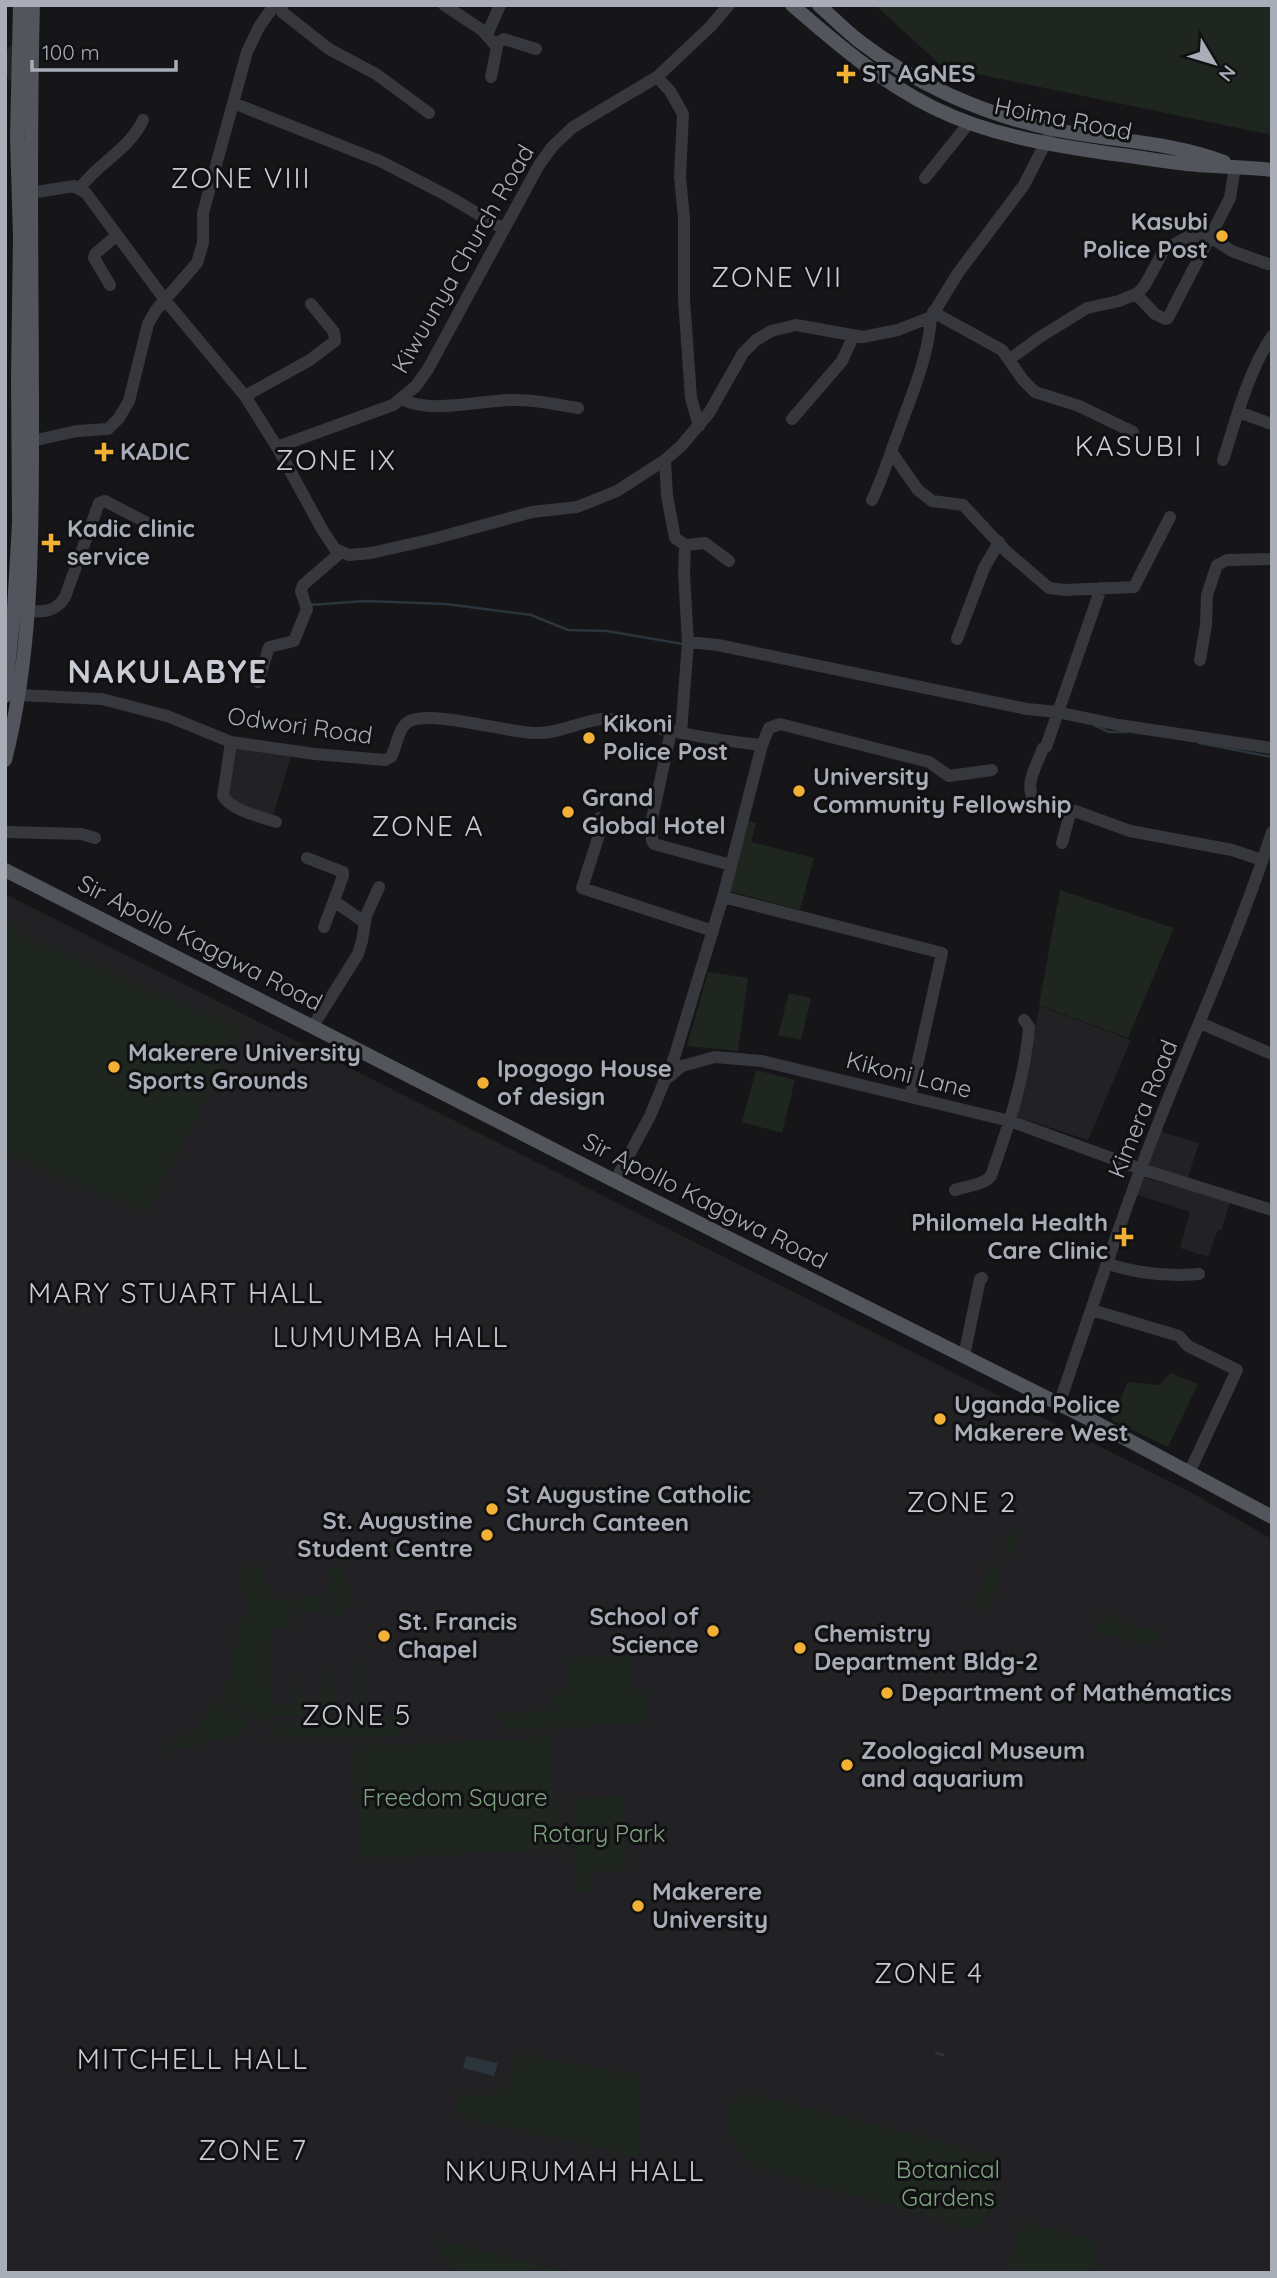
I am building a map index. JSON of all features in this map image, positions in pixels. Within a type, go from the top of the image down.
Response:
[{"type":"main road","points":[[12,696],[12,313],[20,237],[17,137],[20,5]]},
{"type":"main road","points":[[5,760],[12,696],[28,611],[32,524],[30,193],[33,5]]},
{"type":"main road","name":"Hoima Road","points":[[793,5],[847,52],[901,90],[969,123],[1010,137],[1046,144],[1198,165],[1272,170]]},
{"type":"main road","name":"Hoima Road","points":[[819,5],[858,40],[906,73],[941,91],[1001,115],[1052,129],[1200,153],[1235,166]]},
{"type":"main road","name":"Sir Apollo Kaggwa Road","points":[[5,870],[1059,1404],[1272,1517]]},
{"type":"street","points":[[444,5],[491,39],[498,51],[491,77]]},
{"type":"street","points":[[491,39],[500,5]]},
{"type":"street","name":"Kiwuunya Church Road","points":[[277,447],[393,405],[416,386],[428,369],[538,165],[573,127],[657,78],[729,5]]},
{"type":"street","points":[[32,441],[77,431],[108,429],[129,401],[148,324],[165,300],[190,274],[201,252],[203,213],[247,52],[259,27],[279,6],[282,12],[329,49],[376,74],[429,113]]},
{"type":"street","points":[[491,39],[504,39],[536,49]]},
{"type":"street","points":[[657,78],[670,91],[683,114],[680,177],[684,218],[684,299],[690,385],[699,426]]},
{"type":"street","points":[[233,103],[380,161],[504,229]]},
{"type":"street","points":[[80,188],[89,175],[122,150],[137,133],[143,120]]},
{"type":"street","points":[[925,178],[969,123]]},
{"type":"street","points":[[872,500],[912,397],[932,314],[950,284],[1024,185],[1052,129]]},
{"type":"street","points":[[1136,294],[1155,314],[1168,318],[1230,198],[1235,166]]},
{"type":"street","points":[[30,193],[74,186],[80,188],[165,300],[245,396],[277,447],[307,505],[338,551],[349,555],[371,553],[444,537],[531,512],[577,507],[617,491],[665,460],[699,426],[719,397],[743,353],[771,331],[796,325],[853,337],[898,330],[932,314]]},
{"type":"street","points":[[110,285],[94,258],[95,254],[117,235]]},
{"type":"street","points":[[1010,359],[1087,308],[1136,294],[1145,285],[1164,250],[1189,236],[1210,237],[1233,251],[1268,264]]},
{"type":"street","points":[[245,396],[310,360],[335,341],[334,332],[311,304]]},
{"type":"street","points":[[932,314],[1002,350],[1035,392],[1079,406],[1133,432]]},
{"type":"street","points":[[1223,460],[1247,382],[1259,355],[1272,336]]},
{"type":"street","points":[[792,419],[842,361],[853,337]]},
{"type":"street","points":[[402,399],[412,404],[461,405],[516,400],[578,408]]},
{"type":"street","points":[[1238,412],[1272,424]]},
{"type":"street","points":[[892,453],[918,490],[932,501],[963,505],[1049,587],[1065,590],[1130,588],[1137,584],[1170,517]]},
{"type":"street","points":[[665,460],[667,496],[675,538],[685,545],[705,543],[729,561]]},
{"type":"street","points":[[28,611],[50,611],[65,597],[99,503],[105,501],[159,529]]},
{"type":"street","points":[[957,639],[984,568],[999,542]]},
{"type":"street","points":[[685,545],[688,642],[676,732],[652,819],[652,841],[654,844],[731,865]]},
{"type":"street","points":[[258,682],[269,647],[294,641],[307,609],[301,591],[303,585],[338,551]]},
{"type":"street","points":[[1200,660],[1206,625],[1207,595],[1217,565],[1227,560],[1272,559]]},
{"type":"street","points":[[1101,588],[1046,747],[1043,748],[1032,775],[1029,789],[1036,803],[1071,813],[1081,813],[1141,834],[1232,850],[1262,859]]},
{"type":"street","points":[[688,642],[718,645],[1027,709],[1272,748]]},
{"type":"street","name":"Odwori Road","points":[[12,696],[102,699],[167,716],[231,742],[315,754],[385,760],[391,757],[402,728],[412,720],[427,718],[536,733],[566,729],[604,719],[762,745]]},
{"type":"street","points":[[615,1181],[666,1080],[723,897],[766,732],[776,724],[929,762],[949,776],[992,770]]},
{"type":"street","points":[[231,742],[223,798],[238,808],[276,822]]},
{"type":"street","points":[[1062,843],[1071,813]]},
{"type":"street","points":[[599,818],[599,835],[582,888],[713,930]]},
{"type":"street","points":[[5,832],[82,834],[95,838]]},
{"type":"street","name":"Kimera Road","points":[[1059,1404],[1141,1169],[1228,955],[1272,832]]},
{"type":"street","points":[[307,858],[342,872],[343,876],[324,927]]},
{"type":"street","points":[[313,1026],[358,954],[364,922],[379,887]]},
{"type":"street","points":[[723,897],[942,953],[909,1097]]},
{"type":"street","points":[[334,901],[364,922]]},
{"type":"street","points":[[955,1190],[989,1179],[1010,1121],[1029,1030],[1024,1020]]},
{"type":"street","points":[[1200,1023],[1272,1054]]},
{"type":"street","name":"Kikoni Lane","points":[[666,1080],[677,1069],[704,1059],[727,1056],[762,1061],[1010,1121],[1141,1169],[1272,1210]]},
{"type":"street","points":[[1108,1264],[1133,1272],[1167,1277],[1199,1274]]},
{"type":"street","points":[[964,1356],[982,1278]]},
{"type":"street","points":[[1092,1310],[1179,1336],[1188,1346],[1237,1370],[1189,1472]]},
{"type":"shaded area","points":[[234,746],[291,756],[273,816],[225,797]]},
{"type":"shaded area","name":"Makerere University","points":[[5,894],[1192,1493],[1272,1539],[1272,2273],[5,2273]]},
{"type":"shaded area","points":[[1040,1006],[1131,1040],[1088,1140],[1015,1116]]},
{"type":"shaded area","points":[[1158,1131],[1199,1143],[1187,1180],[1144,1168]]},
{"type":"shaded area","points":[[1140,1176],[1230,1202],[1221,1231],[1218,1230],[1208,1257],[1180,1248],[1190,1212],[1135,1194]]},
{"type":"shaded area","points":[[466,2056],[498,2063],[494,2076],[463,2068]]},
{"type":"green space","points":[[875,5],[1272,5],[1272,135],[943,67]]},
{"type":"green space","points":[[16,45],[18,81],[10,81],[6,74],[5,58],[10,46]]},
{"type":"green space","points":[[748,821],[756,823],[751,842],[814,858],[800,910],[729,891]]},
{"type":"green space","points":[[1060,890],[1174,928],[1128,1038],[1039,1005]]},
{"type":"green space","name":"Makerere University Sports Grounds","points":[[5,921],[19,927],[17,932],[243,1030],[146,1213],[5,1153]]},
{"type":"green space","points":[[708,972],[748,978],[738,1051],[687,1046]]},
{"type":"green space","points":[[789,993],[811,998],[801,1040],[778,1035]]},
{"type":"green space","points":[[756,1070],[795,1080],[782,1133],[742,1122]]},
{"type":"green space","points":[[1170,1373],[1198,1384],[1168,1447],[1111,1420],[1128,1382],[1160,1385]]},
{"type":"green space","points":[[1011,1528],[1021,1532],[1013,1555],[1002,1551]]},
{"type":"green space","points":[[261,1565],[265,1572],[269,1600],[287,1598],[290,1626],[271,1628],[272,1644],[268,1645],[272,1707],[293,1705],[290,1672],[308,1706],[306,1716],[262,1718],[255,1722],[228,1701],[224,1693],[231,1670],[238,1625],[246,1613],[242,1568]]},
{"type":"green space","points":[[990,1565],[1004,1571],[986,1612],[973,1606]]},
{"type":"green space","points":[[343,1567],[353,1604],[338,1616],[330,1616],[329,1600],[324,1591],[331,1582],[330,1569]]},
{"type":"green space","points":[[291,1597],[324,1597],[322,1615],[310,1612],[294,1618]]},
{"type":"green space","points":[[1101,1614],[1163,1635],[1160,1644],[1154,1641],[1142,1647],[1096,1631]]},
{"type":"green space","points":[[629,1656],[631,1690],[648,1690],[648,1722],[505,1731],[507,1726],[495,1714],[561,1709],[551,1709],[551,1694],[567,1693],[565,1659]]},
{"type":"green space","points":[[362,1658],[364,1713],[318,1715],[316,1706],[329,1666],[333,1666],[335,1708],[355,1707],[355,1665]]},
{"type":"green space","points":[[224,1702],[251,1725],[239,1736],[162,1753],[193,1730],[215,1703]]},
{"type":"green space","points":[[411,1716],[410,1724],[400,1736],[270,1738],[278,1723]]},
{"type":"green space","name":"Freedom Square","points":[[552,1737],[557,1849],[359,1859],[354,1747]]},
{"type":"green space","name":"Rotary Park","points":[[623,1797],[626,1870],[590,1872],[591,1891],[576,1892],[572,1798]]},
{"type":"green space","points":[[516,2052],[640,2076],[639,2158],[455,2115],[460,2095],[493,2095],[508,2085]]},
{"type":"green space","name":"Botanical Gardens","points":[[746,2092],[1003,2159],[985,2221],[976,2229],[750,2166],[732,2137],[727,2118],[735,2100]]},
{"type":"green space","points":[[1022,2220],[1100,2243],[1091,2273],[1006,2273]]},
{"type":"green space","points":[[433,2239],[571,2273],[456,2273]]},
{"type":"waterway","points":[[309,605],[366,601],[446,604],[531,615],[568,630],[607,631],[683,644]]},
{"type":"waterway","points":[[1094,725],[1109,732],[1127,732]]},
{"type":"waterway","points":[[1199,743],[1272,757]]},
{"type":"waterway","points":[[936,2053],[943,2055]]},
{"type":"place","name":"ST AGNES","points":[[846,74]]},
{"type":"place","name":"Kasubi Police Post","points":[[1222,236]]},
{"type":"place","name":"KADIC","points":[[104,452]]},
{"type":"place","name":"Kadic clinic service","points":[[51,543]]},
{"type":"place","name":"Kikoni Police Post","points":[[589,738]]},
{"type":"place","name":"University Community Fellowship","points":[[799,791]]},
{"type":"place","name":"Grand Global Hotel","points":[[568,812]]},
{"type":"place","name":"Makerere University Sports Grounds","points":[[114,1067]]},
{"type":"place","name":"Ipogogo House of design","points":[[483,1083]]},
{"type":"place","name":"Philomela Health Care Clinic","points":[[1124,1237]]},
{"type":"place","name":"Uganda Police Makerere West","points":[[940,1419]]},
{"type":"place","name":"St Augustine Catholic Church Canteen","points":[[492,1509]]},
{"type":"place","name":"St. Augustine Student Centre","points":[[487,1535]]},
{"type":"place","name":"School of Science","points":[[713,1631]]},
{"type":"place","name":"St. Francis Chapel","points":[[384,1636]]},
{"type":"place","name":"Chemistry Department Bldg-2","points":[[800,1648]]},
{"type":"place","name":"Department of Mathématics","points":[[887,1693]]},
{"type":"place","name":"Zoological Museum and aquarium","points":[[847,1765]]},
{"type":"place","name":"Makerere University","points":[[638,1906]]},
{"type":"district","name":"ZONE VIII","points":[[241,178]]},
{"type":"district","name":"ZONE VII","points":[[777,277]]},
{"type":"district","name":"KASUBI I","points":[[1139,446]]},
{"type":"district","name":"ZONE IX","points":[[336,460]]},
{"type":"district","name":"NAKULABYE","points":[[168,672]]},
{"type":"district","name":"ZONE A","points":[[428,826]]},
{"type":"district","name":"MARY STUART HALL","points":[[176,1293]]},
{"type":"district","name":"LUMUMBA HALL","points":[[391,1337]]},
{"type":"district","name":"ZONE 2","points":[[962,1502]]},
{"type":"district","name":"ZONE 5","points":[[357,1715]]},
{"type":"district","name":"ZONE 4","points":[[929,1973]]},
{"type":"district","name":"MITCHELL HALL","points":[[193,2059]]},
{"type":"district","name":"ZONE 7","points":[[253,2150]]},
{"type":"district","name":"NKURUMAH HALL","points":[[575,2171]]}]
